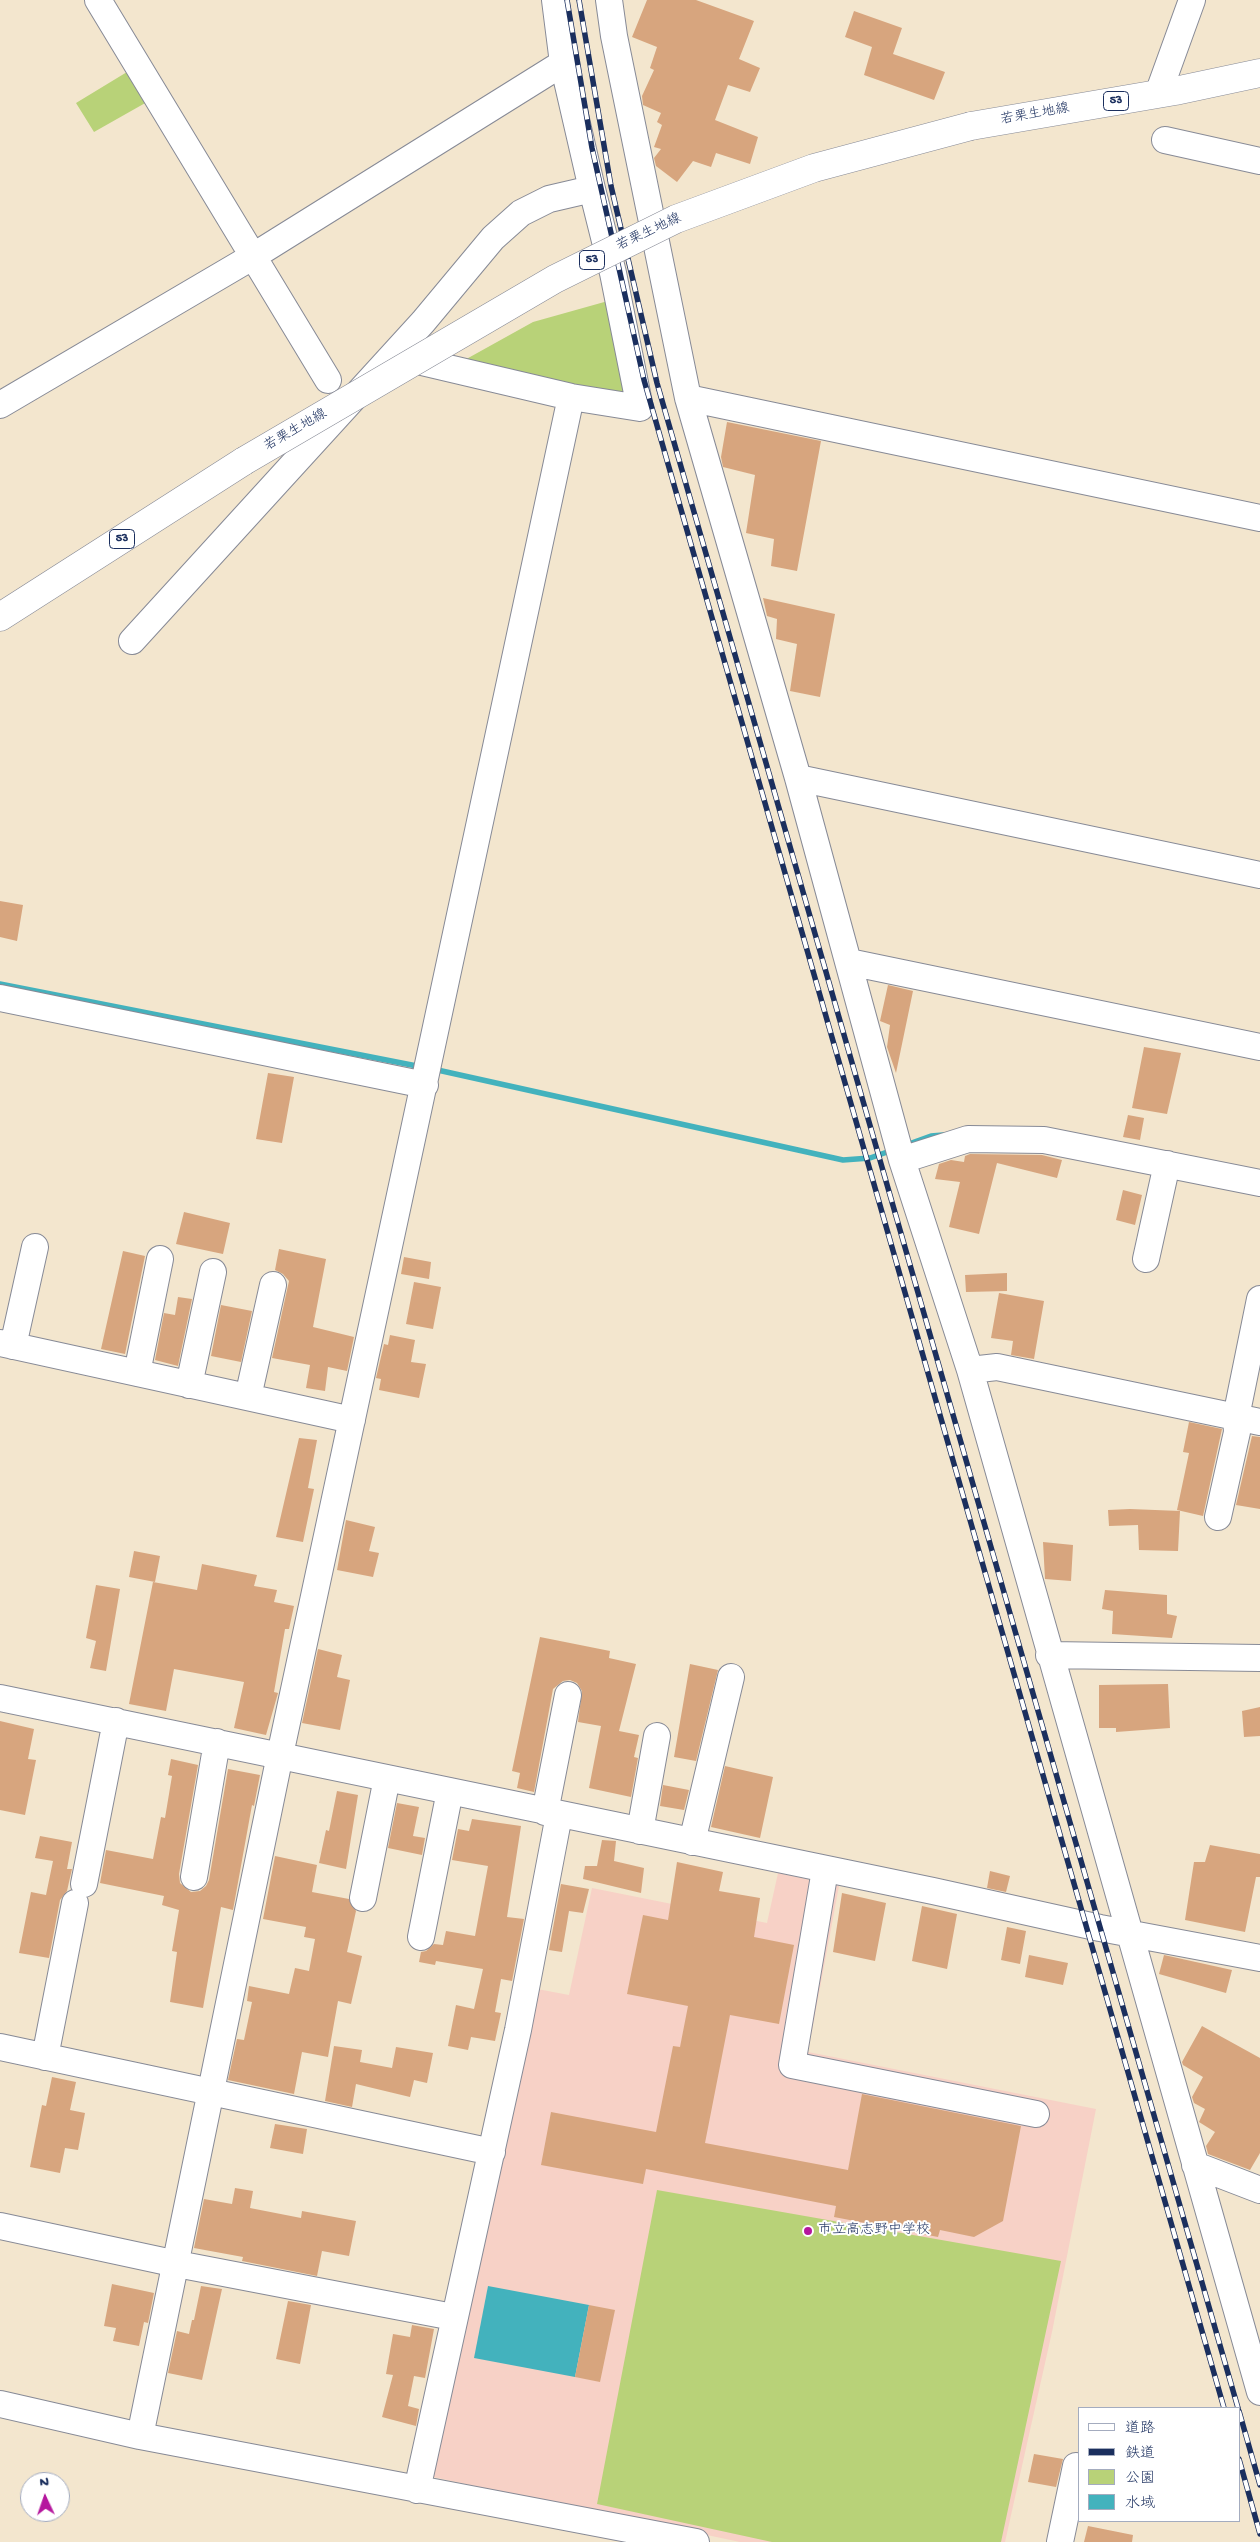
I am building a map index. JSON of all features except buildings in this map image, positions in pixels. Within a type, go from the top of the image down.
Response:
[{"type":"main road","name":"若栗生地線","points":[[0,617],[244,462],[554,279],[676,219],[814,168],[971,126],[1158,94],[1260,73]]},
{"type":"street","points":[[98,0],[328,380]]},
{"type":"street","points":[[393,355],[571,397],[640,408],[612,273],[563,63],[555,0]]},
{"type":"street","points":[[609,0],[614,36],[688,398],[798,778],[902,1160],[970,1370],[1049,1655],[1260,2392]]},
{"type":"street","points":[[1158,94],[1192,0]]},
{"type":"street","points":[[0,405],[252,257],[563,63]]},
{"type":"street","points":[[1165,140],[1260,161]]},
{"type":"street","points":[[132,641],[393,355],[493,238],[521,213],[549,199],[592,189]]},
{"type":"street","points":[[140,2436],[178,2264],[280,1755],[571,397]]},
{"type":"street","points":[[688,398],[1260,518]]},
{"type":"street","points":[[798,778],[1260,875]]},
{"type":"street","points":[[849,962],[1260,1047]]},
{"type":"street","points":[[0,998],[425,1085]]},
{"type":"street","points":[[902,1160],[968,1139],[1044,1140],[1260,1183]]},
{"type":"street","points":[[1146,1259],[1167,1164]]},
{"type":"street","points":[[35,1247],[6,1345],[352,1420]]},
{"type":"street","points":[[136,1373],[160,1259]]},
{"type":"street","points":[[189,1384],[213,1272]]},
{"type":"street","points":[[248,1397],[273,1286]]},
{"type":"street","points":[[1218,1518],[1237,1432],[1248,1419],[1260,1299]]},
{"type":"street","points":[[970,1370],[998,1367],[1248,1419]]},
{"type":"street","points":[[1049,1655],[1260,1658]]},
{"type":"street","points":[[692,1842],[731,1677]]},
{"type":"street","points":[[417,2490],[518,2030],[552,1813],[568,1695]]},
{"type":"street","points":[[0,1698],[933,1891],[1100,1928],[1260,1958]]},
{"type":"street","points":[[45,2057],[116,1721]]},
{"type":"street","points":[[640,1831],[656,1736]]},
{"type":"street","points":[[194,1877],[217,1742]]},
{"type":"street","points":[[363,1898],[387,1778]]},
{"type":"street","points":[[421,1937],[450,1791]]},
{"type":"street","points":[[825,1870],[792,2065],[1036,2114]]},
{"type":"street","points":[[0,2048],[492,2152]]},
{"type":"street","points":[[1195,2166],[1260,2190]]},
{"type":"street","points":[[0,2226],[178,2264],[454,2317]]},
{"type":"street","points":[[0,2404],[140,2436],[417,2490],[627,2527],[696,2542]]},
{"type":"street","points":[[1060,2542],[1076,2466]]},
{"type":"shaded area","points":[[778,1873],[839,1886],[808,2052],[1096,2109],[1052,2332],[1005,2542],[740,2542],[433,2477],[532,1988],[569,1995],[592,1888],[767,1923]]},
{"type":"green space","points":[[127,72],[147,102],[94,132],[76,103]]},
{"type":"green space","points":[[615,299],[632,384],[614,397],[461,362],[533,322]]},
{"type":"green space","points":[[657,2190],[1061,2261],[1001,2542],[772,2542],[597,2504]]},
{"type":"water","points":[[488,2286],[589,2305],[575,2377],[474,2358]]},
{"type":"waterway","points":[[0,984],[422,1067]]},
{"type":"waterway","points":[[433,1069],[843,1160],[870,1158],[893,1150]]},
{"type":"waterway","points":[[906,1145],[931,1136],[943,1135]]},
{"type":"railway","points":[[567,0],[592,148],[644,380],[1224,2407]]},
{"type":"railway","points":[[579,0],[611,186],[657,383],[1238,2407]]},
{"type":"railway","points":[[1240,2415],[1260,2485]]},
{"type":"railway","points":[[1240,2463],[1260,2534]]},
{"type":"place","name":"市立高志野中学校","points":[[808,2231]]}]
